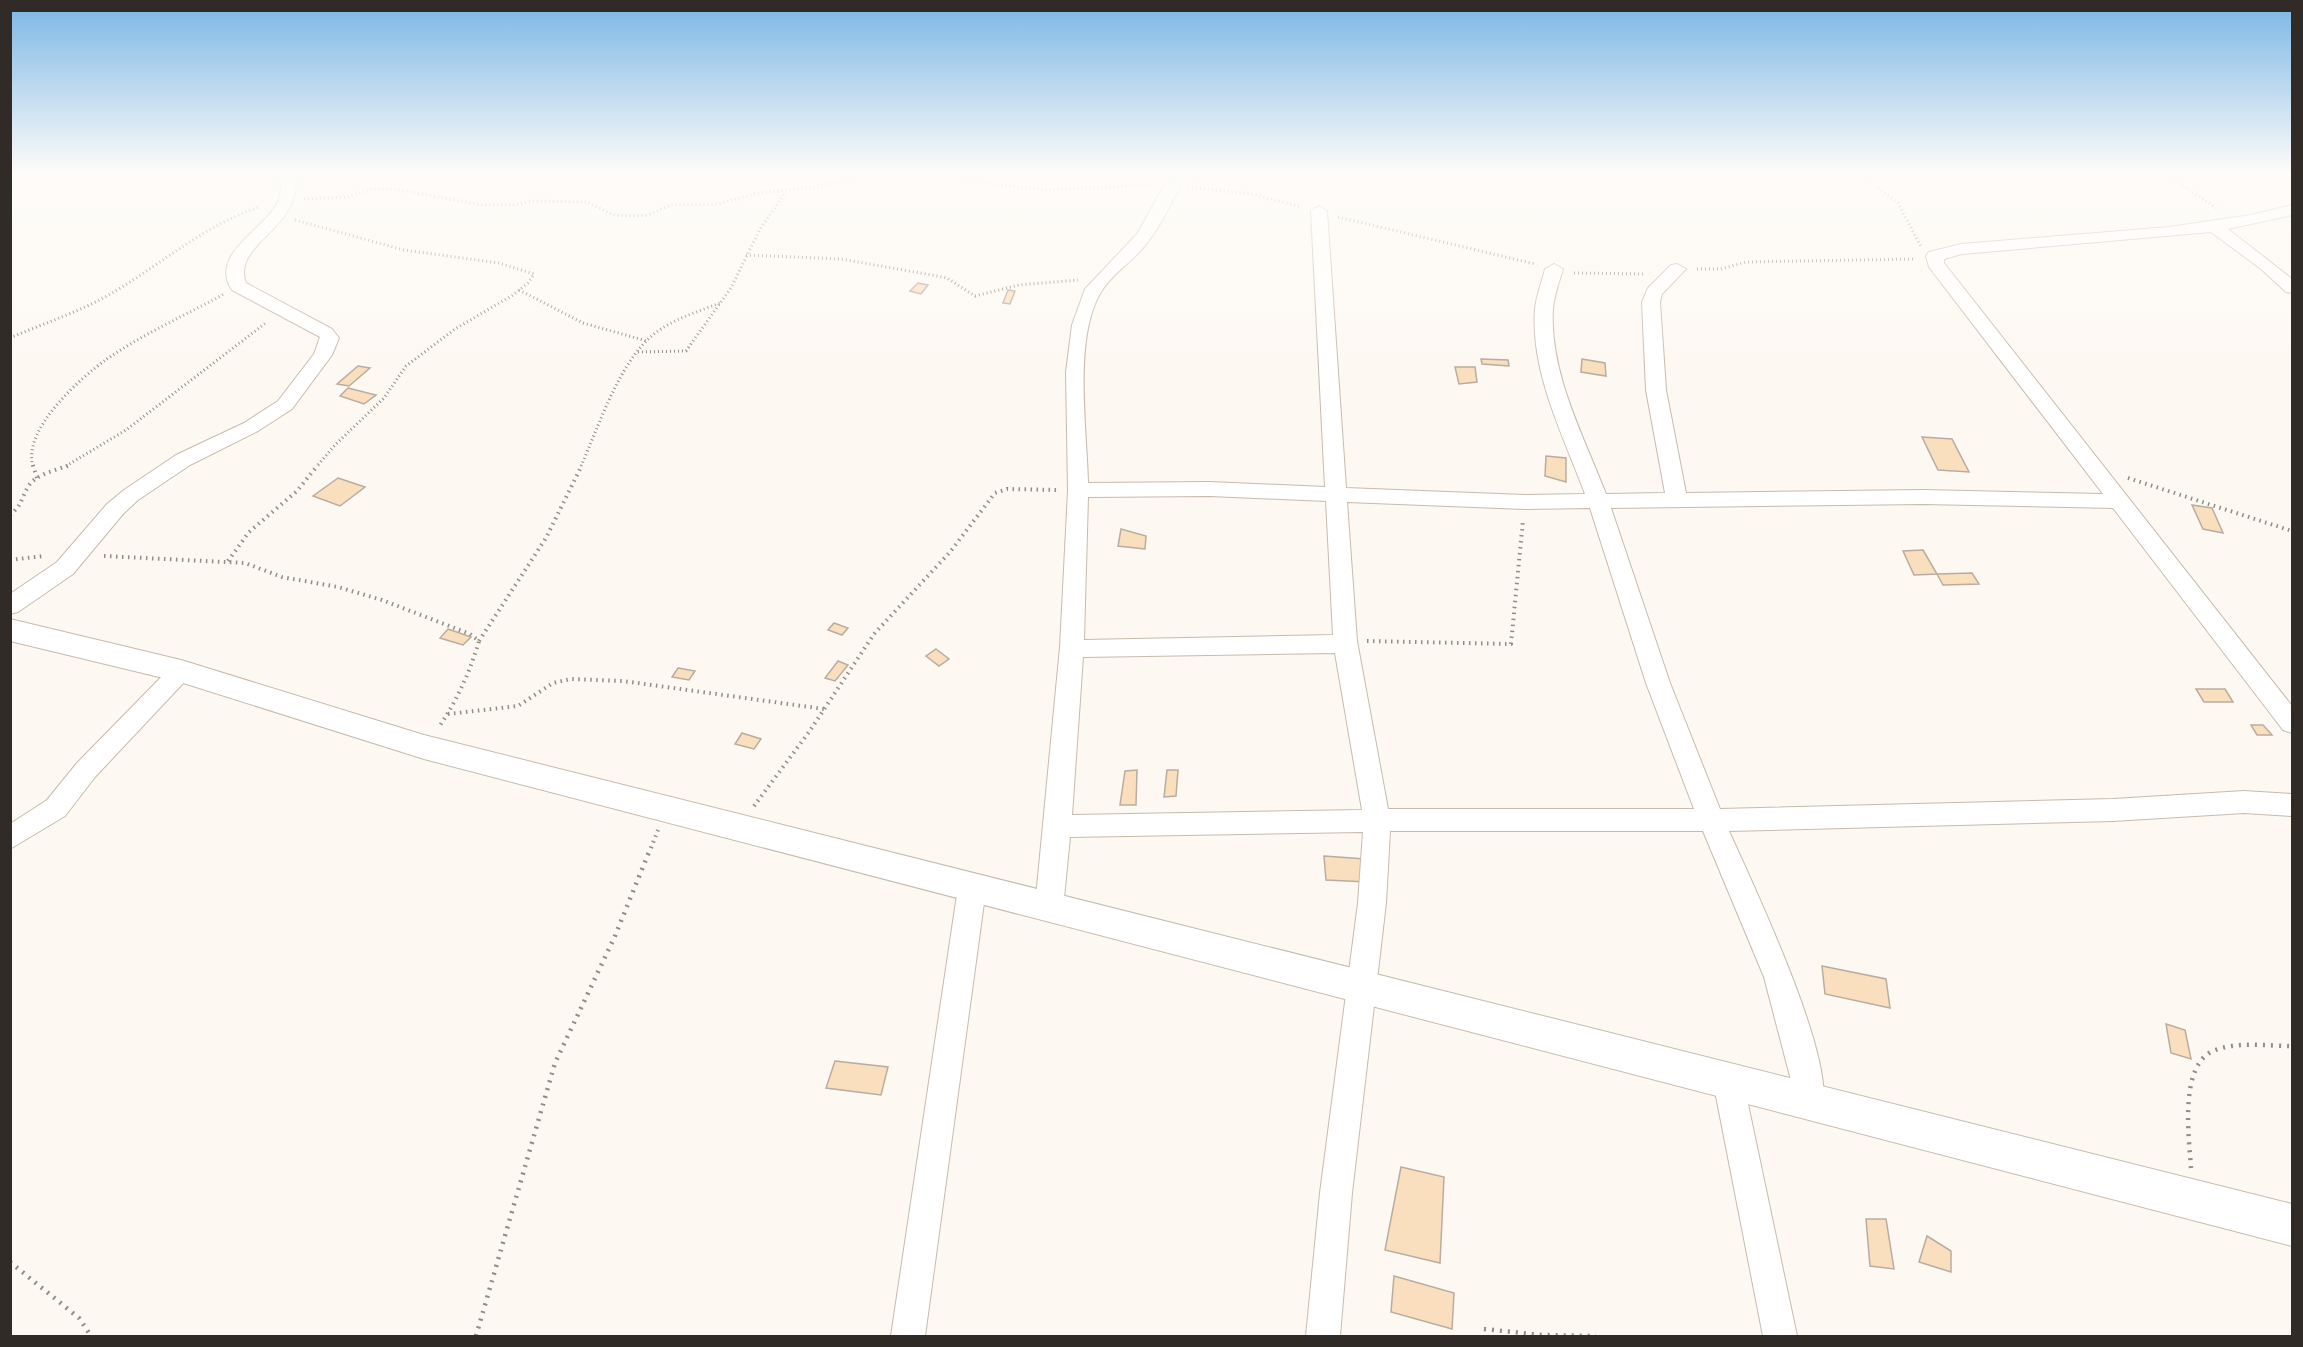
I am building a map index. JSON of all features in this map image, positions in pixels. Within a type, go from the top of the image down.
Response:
[{"type":"main road","points":[[10,630],[181,671],[424,747],[738,829],[1810,1100],[2292,1226]]},
{"type":"street","points":[[10,606],[43,586],[79,554],[100,526],[131,495],[183,460],[251,427],[285,405],[322,355],[330,338],[310,323],[238,286],[234,273],[242,256],[258,237]]},
{"type":"street","points":[[1049,908],[1059,826],[1071,649],[1078,490],[1078,347],[1081,323],[1088,299],[1103,279],[1143,237]]},
{"type":"street","points":[[1320,237],[1334,493],[1346,642],[1377,823],[1372,903],[1336,1193],[1323,1336]]},
{"type":"street","points":[[2142,237],[1972,247],[1932,257],[1941,274],[2096,468],[2292,723]]},
{"type":"street","points":[[2227,237],[2292,288]]},
{"type":"street","points":[[1554,269],[1544,308],[1545,344],[1557,392],[1598,501],[1654,671],[1711,820],[1779,977],[1799,1045],[1810,1100]]},
{"type":"street","points":[[1676,498],[1656,390],[1651,302],[1654,291],[1677,269]]},
{"type":"street","points":[[1078,490],[1210,489],[1526,501],[1923,497],[2121,501]]},
{"type":"street","points":[[1071,649],[1346,642]]},
{"type":"street","points":[[10,838],[56,808],[86,770],[181,671]]},
{"type":"street","points":[[1059,826],[1377,823],[1461,819],[1576,822],[1711,820],[2113,810],[2244,802],[2292,805]]},
{"type":"street","points":[[908,1336],[972,888]]},
{"type":"street","points":[[1725,1079],[1780,1336]]},
{"type":"path","points":[[10,338],[110,294],[193,237]]},
{"type":"path","points":[[228,561],[249,532],[297,491],[335,445],[384,398],[406,366],[455,329],[519,290],[533,278],[534,274],[531,271],[499,263],[404,250],[361,237]]},
{"type":"path","points":[[638,352],[684,352],[731,288],[746,255],[758,237]]},
{"type":"path","points":[[1424,237],[1574,273],[1639,274],[1677,269],[1720,269],[1746,262],[1896,261],[1932,257],[1919,237]]},
{"type":"path","points":[[746,255],[841,259],[932,275],[947,278],[975,296],[1029,284],[1103,279]]},
{"type":"path","points":[[37,478],[30,456],[39,428],[60,402],[86,377],[107,359],[238,286]]},
{"type":"path","points":[[519,290],[583,323],[647,341]]},
{"type":"path","points":[[424,747],[448,714],[479,641],[514,592],[564,505],[619,386],[638,352],[647,341],[671,323],[720,303]]},
{"type":"path","points":[[10,515],[21,506],[28,486],[37,478],[75,463],[126,430],[246,336],[286,311]]},
{"type":"path","points":[[2096,468],[2292,531]]},
{"type":"path","points":[[738,829],[824,709],[874,634],[950,552],[995,493],[1007,489],[1078,490]]},
{"type":"path","points":[[1346,642],[1511,644],[1517,555],[1526,501]]},
{"type":"path","points":[[79,554],[137,560],[228,561],[381,600],[458,628],[479,641]]},
{"type":"path","points":[[448,714],[504,710],[518,705],[552,683],[571,679],[623,681],[824,709]]},
{"type":"path","points":[[476,1336],[555,1063],[615,936],[666,810]]},
{"type":"path","points":[[2192,1200],[2189,1091],[2195,1067],[2210,1052],[2237,1046],[2292,1046]]},
{"type":"path","points":[[10,1262],[80,1318],[91,1336]]},
{"type":"path","points":[[1484,1329],[1541,1335],[1596,1336]]},
{"type":"building","points":[[918,283],[928,285],[921,294],[910,291]]},
{"type":"building","points":[[1008,290],[1015,291],[1010,304],[1003,303]]},
{"type":"building","points":[[1481,359],[1508,360],[1509,366],[1482,364]]},
{"type":"building","points":[[1582,359],[1605,363],[1606,376],[1581,372]]},
{"type":"building","points":[[358,366],[370,368],[349,386],[337,384]]},
{"type":"building","points":[[1455,367],[1475,367],[1477,382],[1459,384]]},
{"type":"building","points":[[348,388],[376,395],[364,404],[340,396]]},
{"type":"building","points":[[1922,437],[1952,439],[1969,472],[1938,470]]},
{"type":"building","points":[[1546,456],[1566,458],[1566,482],[1545,476]]},
{"type":"building","points":[[338,478],[365,487],[340,506],[313,496]]},
{"type":"building","points":[[2192,505],[2212,508],[2223,533],[2203,529]]},
{"type":"building","points":[[1121,529],[1146,536],[1145,549],[1118,546]]},
{"type":"building","points":[[1923,550],[1937,574],[1914,575],[1903,551]]},
{"type":"building","points":[[1972,573],[1979,584],[1943,585],[1937,574]]},
{"type":"building","points":[[834,623],[848,628],[842,635],[828,630]]},
{"type":"building","points":[[448,629],[471,637],[463,645],[440,638]]},
{"type":"building","points":[[936,649],[949,659],[939,666],[926,656]]},
{"type":"building","points":[[838,661],[848,665],[835,681],[825,678]]},
{"type":"building","points":[[678,668],[695,671],[689,680],[672,677]]},
{"type":"building","points":[[2196,689],[2225,689],[2233,702],[2204,702]]},
{"type":"building","points":[[2251,725],[2263,725],[2272,735],[2257,735]]},
{"type":"building","points":[[742,733],[761,739],[754,749],[735,744]]},
{"type":"building","points":[[1137,770],[1136,805],[1120,805],[1125,771]]},
{"type":"building","points":[[1167,770],[1178,770],[1176,796],[1164,797]]},
{"type":"building","points":[[1324,856],[1365,859],[1368,882],[1326,880]]},
{"type":"building","points":[[1822,966],[1886,979],[1890,1008],[1825,994]]},
{"type":"building","points":[[2166,1024],[2185,1030],[2191,1059],[2171,1053]]},
{"type":"building","points":[[835,1061],[888,1067],[881,1095],[826,1088]]},
{"type":"building","points":[[1401,1167],[1444,1177],[1440,1263],[1385,1250]]},
{"type":"building","points":[[1866,1219],[1886,1219],[1894,1269],[1870,1266]]},
{"type":"building","points":[[1927,1236],[1951,1251],[1951,1272],[1919,1262]]},
{"type":"building","points":[[1394,1276],[1454,1293],[1452,1329],[1391,1312]]}]
